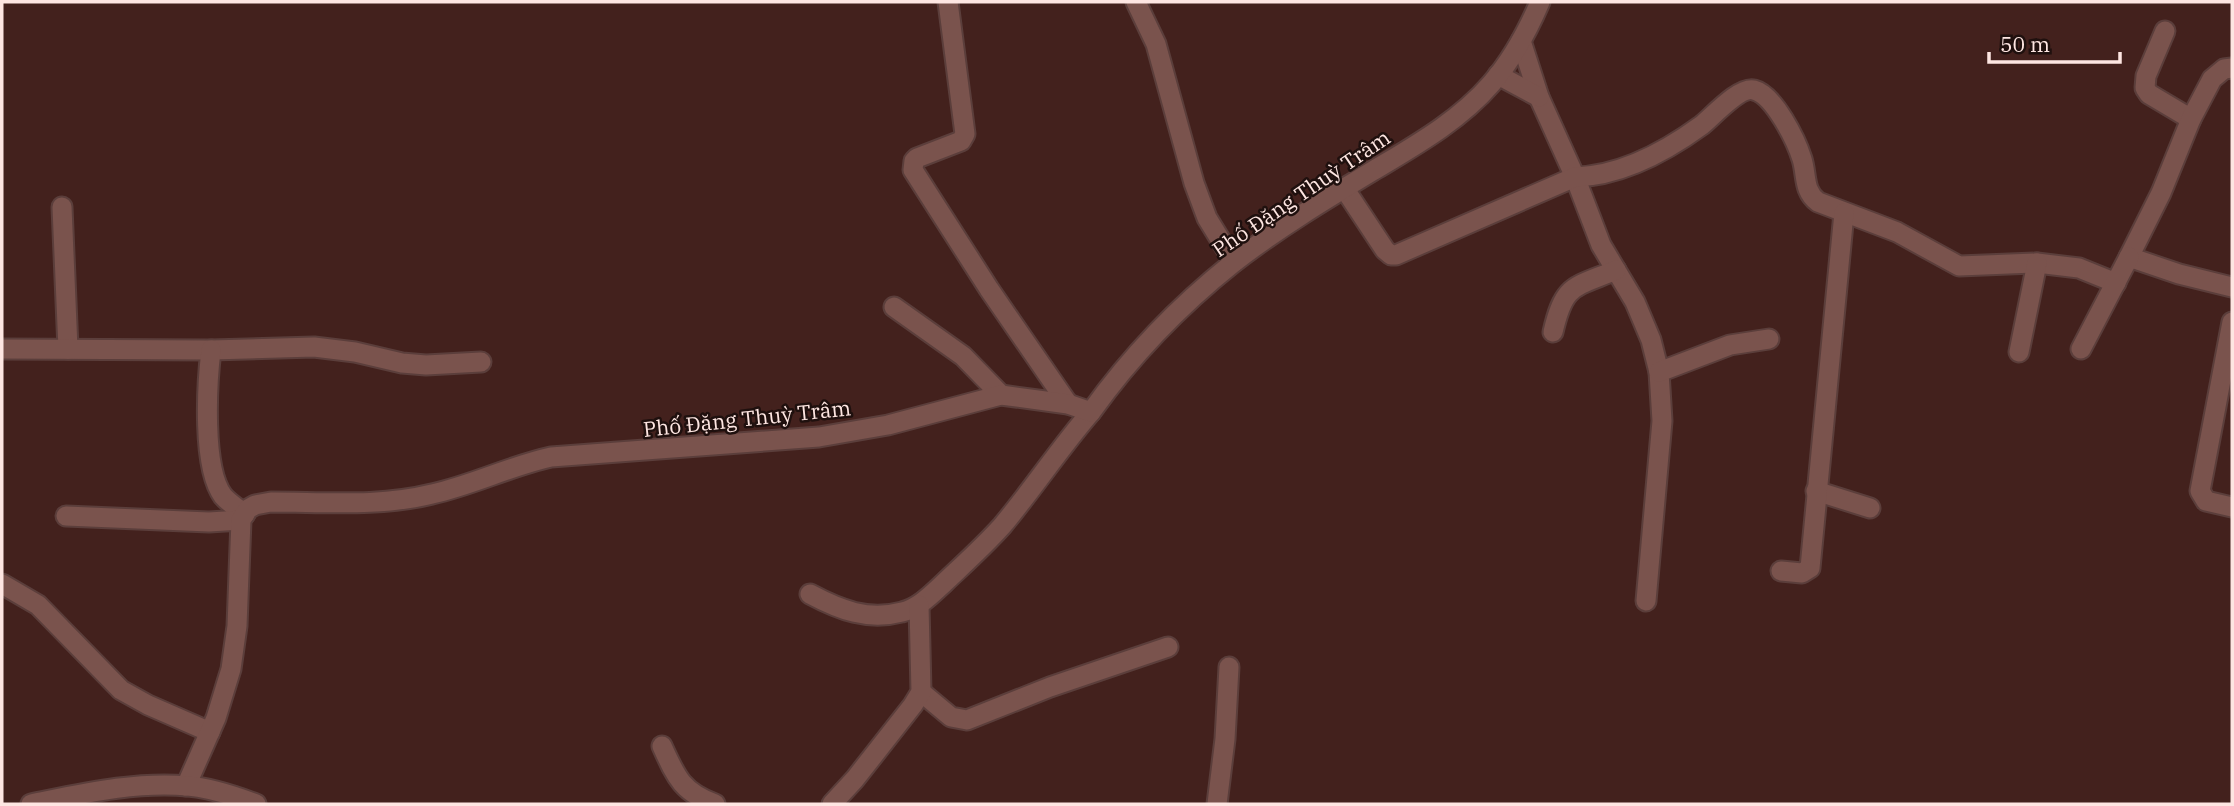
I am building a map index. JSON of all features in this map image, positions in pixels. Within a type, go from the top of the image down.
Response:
[{"type":"street","points":[[948,2],[965,134],[961,141],[917,158],[913,170],[989,289],[1068,404]]},
{"type":"street","points":[[1136,2],[1156,44],[1194,183],[1207,218],[1234,262]]},
{"type":"street","name":"Phố Đặng Thuỳ Trâm","points":[[66,516],[209,522],[243,517],[255,505],[271,502],[371,503],[412,498],[435,494],[510,467],[551,457],[746,444],[840,434],[888,425],[1001,395],[1068,404],[1091,412],[1111,383],[1160,327],[1234,262],[1440,128],[1472,103],[1498,75],[1521,41],[1540,2]]},
{"type":"street","points":[[2165,31],[2146,76],[2145,88],[2149,94],[2191,119]]},
{"type":"street","points":[[1521,41],[1539,97],[1575,177],[1601,245],[1635,302],[1651,340],[1659,372],[1662,421],[1646,601]]},
{"type":"street","points":[[2081,349],[2161,193],[2191,119],[2211,79],[2224,69],[2232,68]]},
{"type":"street","points":[[1498,75],[1539,97]]},
{"type":"street","points":[[1344,188],[1385,250],[1396,256],[1575,177],[1598,176],[1631,166],[1673,144],[1739,93],[1751,89],[1770,103],[1791,133],[1801,156],[1806,187],[1811,197],[1818,202],[1897,232],[1959,265],[2037,263],[2079,268],[2116,283]]},
{"type":"street","points":[[62,207],[68,349]]},
{"type":"street","points":[[1781,571],[1802,573],[1810,568],[1844,214]]},
{"type":"street","points":[[2130,257],[2179,274],[2232,287]]},
{"type":"street","points":[[2019,352],[2037,263]]},
{"type":"street","points":[[1553,332],[1558,309],[1568,292],[1616,270]]},
{"type":"street","points":[[894,307],[963,356],[1001,395]]},
{"type":"street","points":[[2232,322],[2200,491],[2206,501],[2232,507]]},
{"type":"street","points":[[1659,372],[1730,345],[1769,340]]},
{"type":"street","points":[[2,349],[211,350],[314,347],[426,365],[481,362]]},
{"type":"street","points":[[186,786],[210,732],[231,669],[237,626],[243,517],[223,496],[215,479],[207,390],[211,350]]},
{"type":"street","points":[[810,594],[836,608],[867,616],[896,614],[919,605],[964,565],[1001,526],[1091,412]]},
{"type":"street","points":[[1816,491],[1870,508]]},
{"type":"street","points":[[2,584],[38,605],[121,690],[210,732]]},
{"type":"street","points":[[832,804],[856,779],[920,692],[919,605]]},
{"type":"street","points":[[920,692],[951,717],[967,720],[1050,687],[1168,647]]},
{"type":"street","points":[[1217,804],[1226,739],[1229,667]]},
{"type":"street","points":[[662,746],[678,779],[686,789],[715,804]]},
{"type":"street","points":[[31,804],[110,790],[186,786],[203,788],[257,804]]}]
